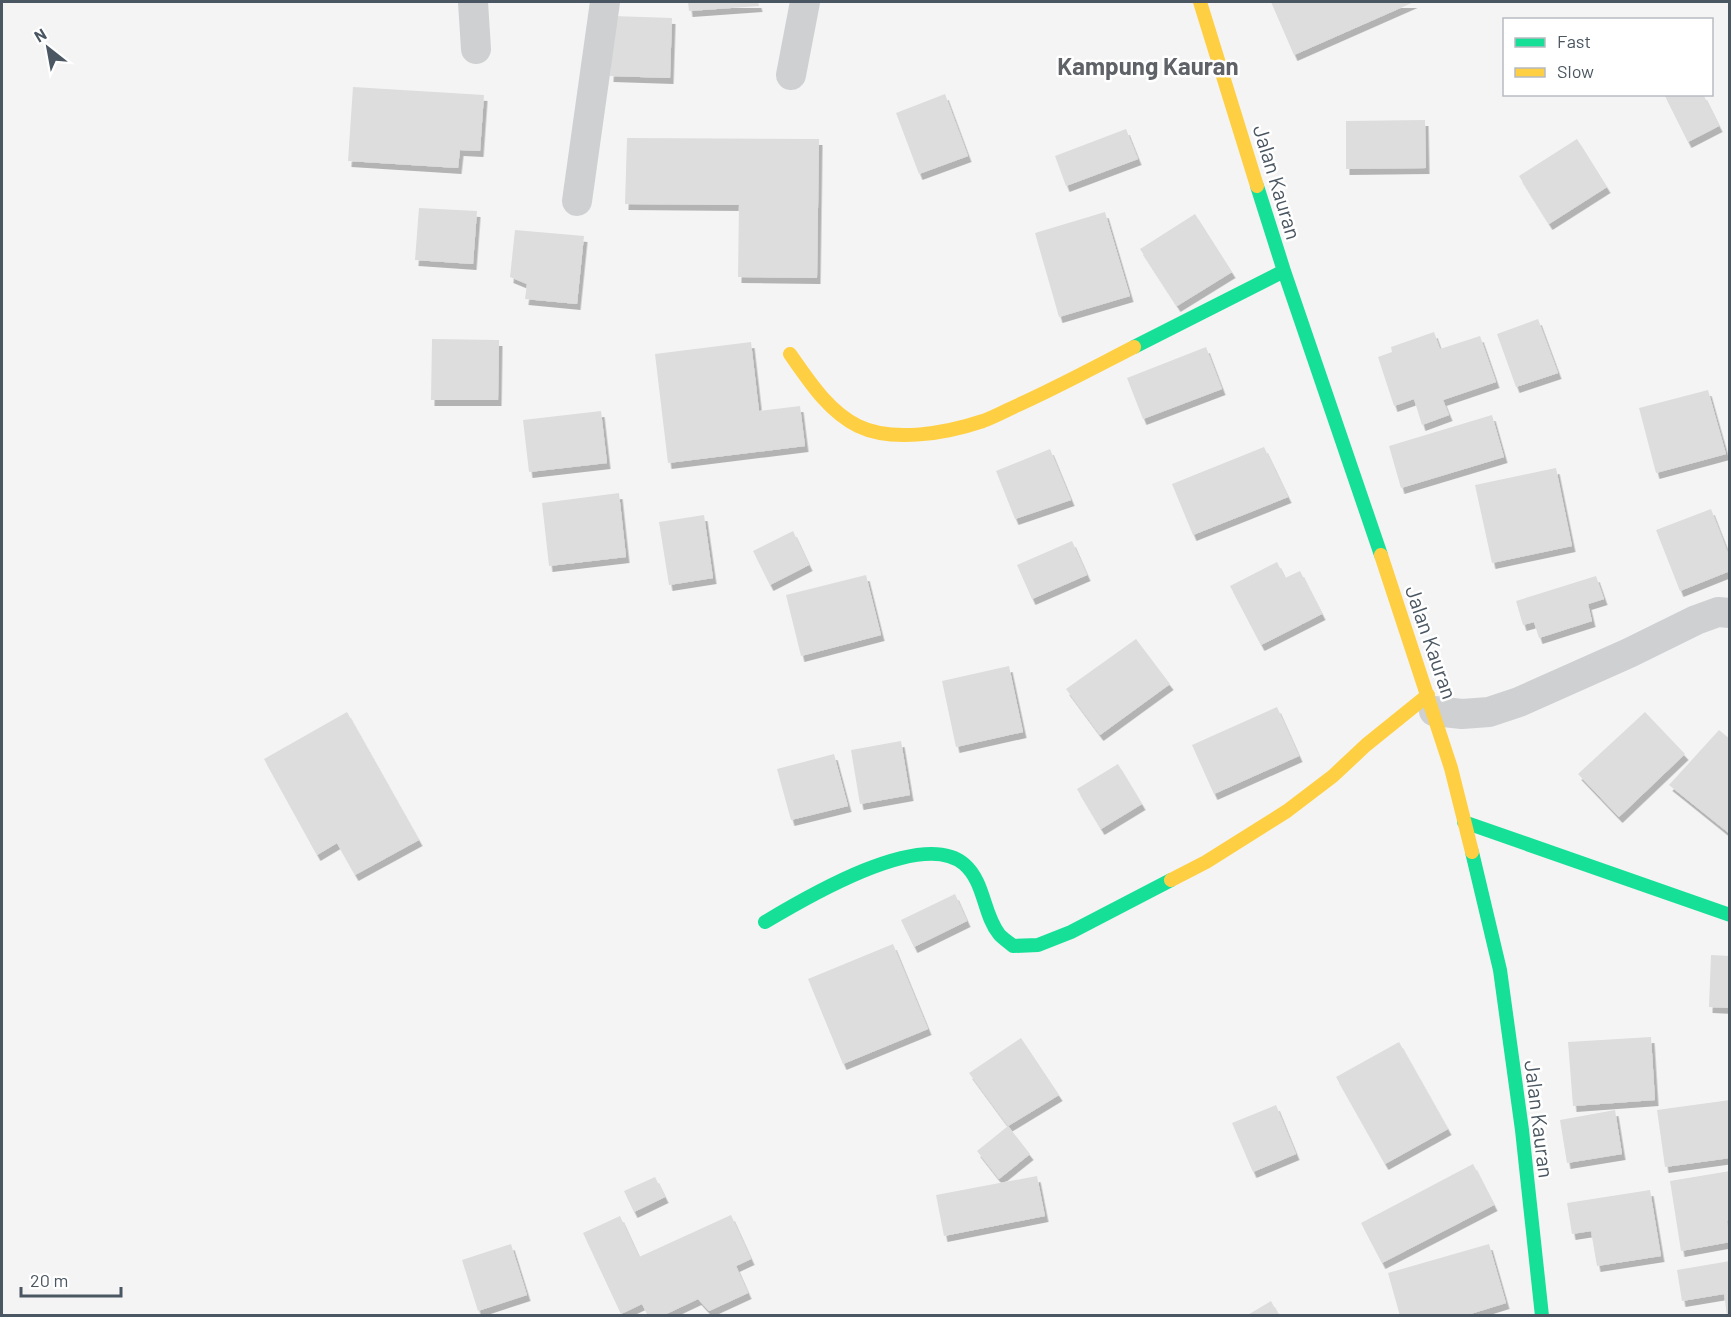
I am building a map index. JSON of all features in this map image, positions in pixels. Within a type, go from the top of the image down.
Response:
[{"type":"street","points":[[473,2],[476,49]]},
{"type":"street","points":[[577,201],[605,2]]},
{"type":"street","points":[[791,75],[805,2]]},
{"type":"street","name":"Jalan Kauran","points":[[1200,2],[1284,271],[1451,768],[1500,970],[1522,1130],[1542,1316]]},
{"type":"street","points":[[790,354],[813,387],[832,408],[858,426],[891,436],[935,432],[983,421],[1032,399],[1284,271]]},
{"type":"street","points":[[765,922],[816,892],[893,860],[930,854],[947,855],[963,862],[974,878],[1000,935],[1013,946],[1038,945],[1071,932],[1196,868],[1277,818],[1333,776],[1366,745],[1433,709],[1462,714],[1489,712],[1566,681],[1696,620],[1718,612],[1730,613]]},
{"type":"street","points":[[1464,822],[1730,915]]},
{"type":"building","points":[[688,2],[758,2],[759,6],[689,11]]},
{"type":"building","points":[[1271,2],[1414,2],[1294,55]]},
{"type":"building","points":[[613,16],[672,18],[670,78],[610,76]]},
{"type":"building","points":[[353,87],[484,95],[480,151],[460,150],[458,168],[348,161]]},
{"type":"building","points":[[945,94],[968,156],[919,174],[896,113]]},
{"type":"building","points":[[1665,96],[1704,96],[1719,126],[1688,142]]},
{"type":"building","points":[[1425,120],[1426,168],[1346,169],[1346,121]]},
{"type":"building","points":[[1126,129],[1138,159],[1066,186],[1055,156]]},
{"type":"building","points":[[627,138],[819,139],[817,278],[738,277],[739,205],[625,204]]},
{"type":"building","points":[[1577,139],[1607,187],[1549,224],[1519,176]]},
{"type":"building","points":[[419,208],[477,211],[473,264],[415,260]]},
{"type":"building","points":[[1105,212],[1130,296],[1059,317],[1035,233]]},
{"type":"building","points":[[1195,214],[1232,272],[1177,306],[1140,249]]},
{"type":"building","points":[[515,230],[584,236],[577,304],[525,299],[527,284],[510,277]]},
{"type":"building","points":[[1538,319],[1558,373],[1516,387],[1497,334]]},
{"type":"building","points":[[1434,332],[1440,349],[1480,336],[1496,382],[1443,400],[1449,415],[1422,425],[1414,399],[1394,406],[1378,357],[1392,352],[1391,347]]},
{"type":"building","points":[[432,339],[499,340],[498,400],[431,400]]},
{"type":"building","points":[[751,342],[759,411],[800,406],[805,446],[668,463],[655,354]]},
{"type":"building","points":[[1206,347],[1222,389],[1143,419],[1127,378]]},
{"type":"building","points":[[1708,390],[1726,454],[1656,473],[1639,408]]},
{"type":"building","points":[[601,411],[607,463],[529,472],[523,420]]},
{"type":"building","points":[[1492,415],[1504,457],[1401,488],[1389,446]]},
{"type":"building","points":[[1264,447],[1288,497],[1193,535],[1172,484]]},
{"type":"building","points":[[1050,449],[1071,500],[1015,519],[996,471]]},
{"type":"building","points":[[1556,468],[1572,546],[1492,563],[1475,485]]},
{"type":"building","points":[[619,493],[626,557],[549,566],[542,503]]},
{"type":"building","points":[[1711,509],[1730,558],[1730,571],[1680,591],[1656,530]]},
{"type":"building","points":[[704,515],[713,578],[669,585],[659,522]]},
{"type":"building","points":[[793,531],[809,565],[770,585],[753,551]]},
{"type":"building","points":[[1072,541],[1087,575],[1032,599],[1017,565]]},
{"type":"building","points":[[1277,562],[1285,578],[1300,571],[1322,614],[1261,645],[1230,586]]},
{"type":"building","points":[[866,575],[881,635],[801,656],[786,595]]},
{"type":"building","points":[[1596,576],[1604,599],[1588,604],[1592,621],[1539,638],[1534,622],[1523,625],[1516,601]]},
{"type":"building","points":[[1136,639],[1170,684],[1100,735],[1066,689]]},
{"type":"building","points":[[1009,666],[1023,732],[956,747],[942,681]]},
{"type":"building","points":[[1277,707],[1299,756],[1214,794],[1192,745]]},
{"type":"building","points":[[347,712],[419,840],[355,875],[337,843],[317,855],[264,759]]},
{"type":"building","points":[[1645,712],[1685,754],[1619,817],[1578,774]]},
{"type":"building","points":[[1719,730],[1730,739],[1730,834],[1669,785]]},
{"type":"building","points":[[901,741],[910,795],[860,804],[851,750]]},
{"type":"building","points":[[834,754],[848,806],[791,820],[777,769]]},
{"type":"building","points":[[1118,764],[1142,804],[1101,829],[1077,789]]},
{"type":"building","points":[[955,894],[967,921],[914,947],[901,920]]},
{"type":"building","points":[[893,944],[928,1029],[843,1064],[808,979]]},
{"type":"building","points":[[1711,955],[1730,956],[1730,1008],[1709,1007]]},
{"type":"building","points":[[1651,1037],[1655,1100],[1573,1106],[1568,1042]]},
{"type":"building","points":[[1021,1038],[1059,1095],[1008,1126],[969,1073]]},
{"type":"building","points":[[1399,1042],[1448,1129],[1385,1164],[1336,1077]]},
{"type":"building","points":[[1730,1100],[1730,1158],[1665,1167],[1657,1110]]},
{"type":"building","points":[[1276,1105],[1296,1154],[1253,1172],[1232,1123]]},
{"type":"building","points":[[1615,1110],[1622,1154],[1567,1163],[1560,1120]]},
{"type":"building","points":[[1008,1126],[1030,1154],[999,1179],[977,1151]]},
{"type":"building","points":[[1473,1164],[1494,1205],[1382,1263],[1361,1223]]},
{"type":"building","points":[[1730,1171],[1730,1221],[1727,1221],[1730,1242],[1681,1251],[1670,1181]]},
{"type":"building","points":[[1037,1176],[1045,1216],[944,1236],[936,1195]]},
{"type":"building","points":[[655,1177],[665,1197],[634,1212],[624,1191]]},
{"type":"building","points":[[1650,1190],[1661,1256],[1597,1266],[1591,1231],[1572,1234],[1567,1203]]},
{"type":"building","points":[[731,1215],[751,1259],[736,1266],[748,1293],[709,1311],[698,1299],[662,1316],[648,1316],[642,1304],[621,1314],[583,1233],[620,1216],[639,1257]]},
{"type":"building","points":[[511,1244],[527,1295],[478,1311],[462,1260]]},
{"type":"building","points":[[1489,1244],[1506,1303],[1464,1316],[1400,1316],[1388,1273]]},
{"type":"building","points":[[1730,1261],[1730,1316],[1727,1316],[1724,1294],[1682,1301],[1677,1270]]},
{"type":"building","points":[[1271,1301],[1279,1316],[1246,1316]]},
{"type":"traffic: fast","points":[[1257,186],[1381,555]]},
{"type":"traffic: fast","points":[[1134,347],[1284,271]]},
{"type":"traffic: fast","points":[[1464,822],[1730,915]]},
{"type":"traffic: fast","points":[[1472,852],[1500,970],[1522,1130],[1542,1316]]},
{"type":"traffic: fast","points":[[765,922],[864,870],[893,860],[921,855],[945,855],[964,864],[971,871],[994,926],[1001,936],[1013,946],[1038,945],[1071,932],[1171,880]]},
{"type":"traffic: slow","points":[[1200,2],[1257,186]]},
{"type":"traffic: slow","points":[[790,354],[828,404],[847,420],[872,431],[903,435],[937,432],[983,421],[1134,347]]},
{"type":"traffic: slow","points":[[1381,555],[1451,768],[1472,852]]},
{"type":"traffic: slow","points":[[1171,880],[1206,862],[1287,811],[1333,776],[1366,745],[1428,695]]},
{"type":"district","name":"Kampung Kauran","points":[[1148,65]]}]
